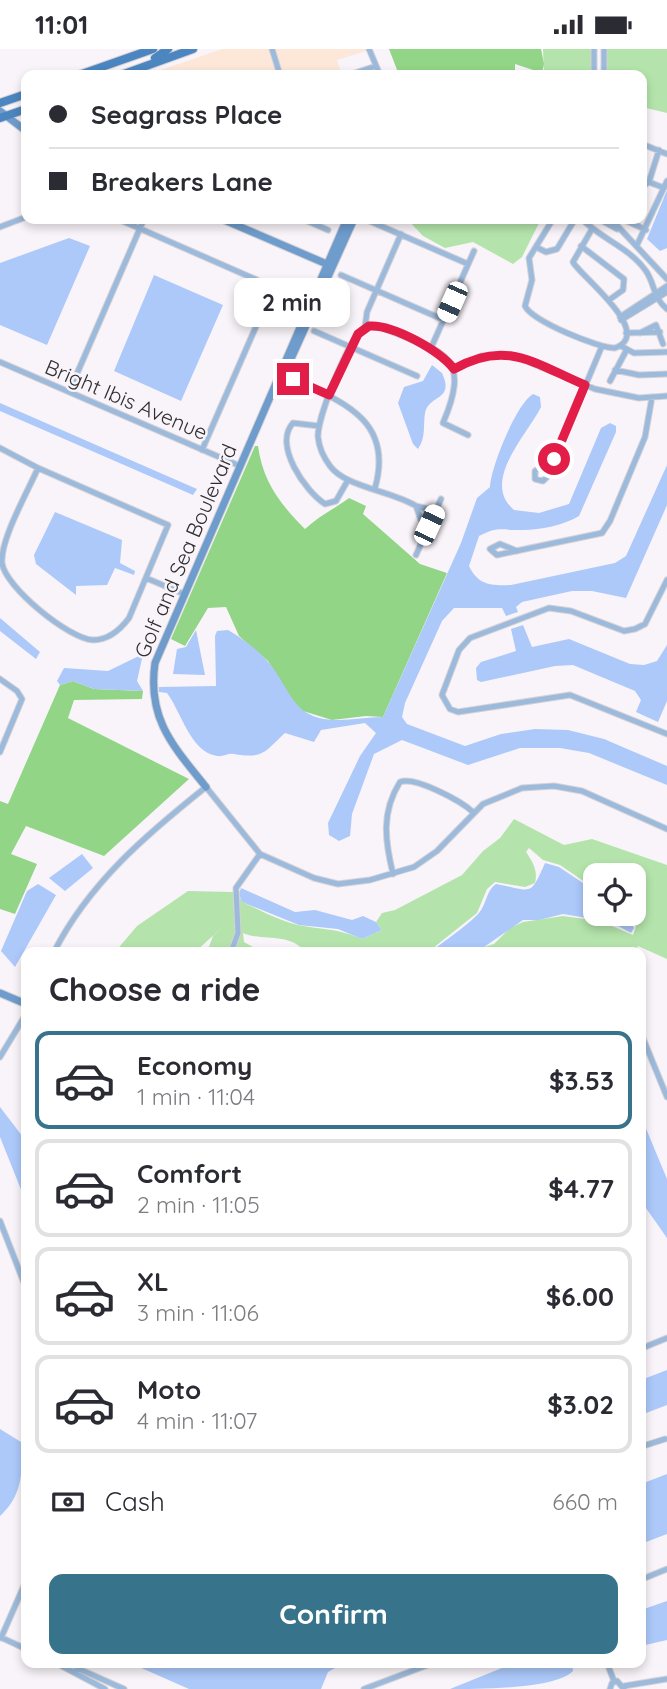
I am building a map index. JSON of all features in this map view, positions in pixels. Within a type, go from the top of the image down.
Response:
[{"type":"main road","points":[[93,70],[153,49]]},
{"type":"main road","points":[[127,70],[131,66],[162,55],[168,49]]},
{"type":"main road","points":[[135,70],[193,49]]},
{"type":"main road","points":[[0,103],[21,96]]},
{"type":"main road","points":[[2,115],[21,110]]},
{"type":"street","points":[[272,49],[279,70]]},
{"type":"street","points":[[369,49],[378,70]]},
{"type":"street","points":[[594,49],[594,70]]},
{"type":"street","points":[[604,49],[604,70]]},
{"type":"street","points":[[147,66],[148,70]]},
{"type":"street","points":[[364,70],[376,66]]},
{"type":"street","points":[[2,115],[21,128]]},
{"type":"street","points":[[647,145],[667,154]]},
{"type":"street","points":[[659,150],[649,182],[664,188]]},
{"type":"street","points":[[637,245],[667,181]]},
{"type":"street","points":[[0,227],[21,219]]},
{"type":"street","points":[[130,224],[257,280],[266,290],[265,306],[202,450]]},
{"type":"street","points":[[69,392],[141,224]]},
{"type":"street","points":[[234,224],[330,265]]},
{"type":"street","points":[[319,224],[328,230]]},
{"type":"street","name":"Golf and Sea Boulevard","points":[[330,265],[345,224]]},
{"type":"street","name":"Golf and Sea Boulevard","points":[[206,787],[162,728],[153,693],[155,663],[268,401],[330,265],[352,224]]},
{"type":"street","points":[[377,224],[468,264]]},
{"type":"street","points":[[550,224],[529,258],[533,280],[525,306],[528,312],[602,346],[667,352]]},
{"type":"street","points":[[536,247],[546,252],[557,249],[572,224]]},
{"type":"street","points":[[587,224],[611,238],[644,268],[655,296],[667,309]]},
{"type":"street","points":[[607,224],[637,245],[667,279]]},
{"type":"street","points":[[615,224],[620,231]]},
{"type":"street","points":[[633,224],[646,230]]},
{"type":"street","points":[[592,229],[573,265],[599,287],[626,333],[610,381]]},
{"type":"street","points":[[401,234],[365,319],[365,327],[351,347],[329,395],[319,426],[322,452],[330,467],[348,480],[436,511]]},
{"type":"street","points":[[581,246],[624,279],[623,289],[609,300]]},
{"type":"street","points":[[431,348],[474,251]]},
{"type":"street","points":[[341,275],[444,320]]},
{"type":"street","points":[[620,319],[667,286]]},
{"type":"street","points":[[655,296],[667,292]]},
{"type":"street","points":[[365,327],[383,328],[431,348],[454,369],[456,391],[443,423],[468,435]]},
{"type":"street","points":[[314,331],[417,376]]},
{"type":"street","points":[[626,333],[660,332],[663,344]]},
{"type":"street","points":[[554,459],[535,471],[535,479],[544,481],[554,459],[602,346]]},
{"type":"street","points":[[454,369],[481,356],[501,353],[614,394],[667,397]]},
{"type":"street","name":"Bright Ibis Avenue","points":[[0,362],[240,466]]},
{"type":"street","points":[[615,370],[639,375],[667,374]]},
{"type":"street","points":[[293,379],[354,409],[370,428],[380,462],[375,488]]},
{"type":"street","points":[[517,551],[602,533],[610,521],[645,437],[652,397]]},
{"type":"street","points":[[319,426],[293,423],[287,431],[288,447],[298,475],[325,504],[336,501],[348,480]]},
{"type":"street","points":[[0,448],[38,468],[169,525],[122,627],[103,638],[93,640],[69,632],[14,587],[4,570],[2,551],[38,468]]},
{"type":"street","points":[[416,555],[441,499]]},
{"type":"street","points":[[416,506],[421,520],[429,525]]},
{"type":"street","points":[[146,577],[184,594]]},
{"type":"street","points":[[667,580],[645,624],[635,629],[624,631],[571,611],[549,608],[470,638],[459,650],[442,695],[450,709],[458,712],[570,695],[667,734]]},
{"type":"street","points":[[0,679],[18,691],[22,699],[0,753]]},
{"type":"street","points":[[393,873],[385,834],[386,818],[400,782],[409,780],[435,790],[460,801],[472,812]]},
{"type":"street","points":[[57,947],[97,888],[138,842],[206,787],[260,854],[327,882],[352,884],[414,867],[437,851],[472,812],[510,791],[554,786],[582,791],[667,829]]},
{"type":"street","points":[[234,947],[238,933],[236,888],[260,854]]},
{"type":"street","points":[[0,993],[21,1002]]},
{"type":"street","points":[[0,1057],[21,1022]]},
{"type":"street","points":[[646,1046],[667,1097]]},
{"type":"street","points":[[0,1221],[21,1274]]},
{"type":"street","points":[[646,1347],[667,1338]]},
{"type":"street","points":[[646,1445],[665,1439]]},
{"type":"street","points":[[646,1578],[667,1569]]},
{"type":"street","points":[[21,1592],[0,1637],[21,1647]]},
{"type":"street","points":[[66,1668],[105,1689]]},
{"type":"street","points":[[364,1689],[420,1668]]},
{"type":"street","points":[[609,1668],[614,1681],[610,1689]]},
{"type":"street","points":[[74,1672],[79,1669],[124,1689]]},
{"type":"street","points":[[614,1681],[620,1681],[624,1688],[667,1679]]},
{"type":"shaded area","points":[[222,49],[269,49],[276,70],[161,70]]},
{"type":"shaded area","points":[[274,49],[366,49],[337,60],[340,70],[281,70]]},
{"type":"green space","points":[[389,49],[541,49],[544,64],[543,70],[515,64],[515,70],[397,70]]},
{"type":"green space","points":[[543,49],[592,49],[592,70],[544,70]]},
{"type":"green space","points":[[606,49],[667,49],[667,113],[647,108],[647,70],[606,70]]},
{"type":"green space","points":[[412,224],[538,224],[522,257],[513,264],[473,242],[445,248],[423,236]]},
{"type":"green space","points":[[255,446],[258,446],[264,471],[274,492],[305,529],[349,498],[366,506],[363,514],[420,564],[447,573],[383,717],[332,720],[303,711],[295,704],[268,661],[239,636],[226,607],[208,608],[185,646],[171,639]]},
{"type":"green space","points":[[73,681],[94,689],[143,691],[142,699],[74,700],[68,718],[189,779],[104,856],[26,826],[11,854],[37,864],[15,914],[0,909],[0,801],[8,804],[60,685]]},
{"type":"green space","points":[[514,819],[564,845],[592,839],[667,865],[667,959],[646,950],[646,947],[638,946],[484,947],[494,944],[510,928],[523,922],[563,916],[583,919],[583,926],[612,926],[633,935],[635,926],[646,926],[646,863],[583,863],[583,881],[560,865],[543,860],[529,848],[526,852],[534,867],[535,883],[525,887],[495,882],[487,889],[477,913],[434,947],[300,947],[284,940],[243,933],[244,942],[253,947],[236,947],[240,933],[238,892],[242,902],[284,921],[337,931],[362,939],[382,930],[376,922],[382,913],[395,910],[462,875],[483,851],[500,838]]},
{"type":"green space","points":[[188,891],[233,892],[235,933],[231,947],[209,947],[213,936],[227,923],[201,947],[119,947],[137,926]]},
{"type":"water","points":[[667,190],[667,248],[660,251],[647,239]]},
{"type":"water","points":[[69,238],[90,246],[47,345],[0,325],[0,263]]},
{"type":"water","points":[[154,275],[223,305],[181,401],[114,371]]},
{"type":"water","points":[[432,365],[442,373],[445,388],[427,407],[423,436],[418,449],[413,444],[398,403],[404,387],[423,381]]},
{"type":"water","points":[[533,394],[540,397],[541,407],[504,472],[502,485],[505,498],[514,510],[539,513],[569,504],[601,428],[610,423],[616,426],[616,432],[579,516],[544,528],[497,530],[479,536],[469,566],[481,581],[511,585],[615,563],[626,556],[667,465],[667,505],[626,598],[592,591],[572,591],[522,602],[516,607],[518,612],[506,616],[502,608],[454,608],[442,621],[405,703],[402,717],[407,724],[465,746],[501,734],[535,729],[568,730],[604,739],[667,766],[667,785],[589,753],[560,748],[520,748],[468,765],[402,740],[374,754],[352,814],[350,836],[339,841],[329,835],[328,823],[360,756],[376,733],[365,723],[321,730],[314,742],[285,733],[258,755],[217,756],[208,753],[193,739],[167,693],[159,692],[159,687],[216,686],[215,636],[217,631],[228,630],[264,657],[292,698],[310,715],[335,720],[383,717],[461,543],[477,498],[490,487],[505,437],[519,410]]},
{"type":"water","points":[[0,403],[197,489],[193,495],[0,411]]},
{"type":"water","points":[[55,512],[122,540],[120,563],[135,571],[134,575],[115,568],[107,585],[76,586],[76,595],[36,564],[34,555]]},
{"type":"water","points":[[0,618],[40,652],[36,659],[0,631]]},
{"type":"water","points":[[523,625],[532,647],[569,639],[630,664],[644,665],[657,661],[667,645],[667,701],[658,722],[636,712],[641,700],[635,691],[573,665],[555,666],[481,682],[477,680],[476,668],[481,662],[516,651],[511,629]]},
{"type":"water","points":[[196,630],[205,675],[173,674],[177,649],[186,647]]},
{"type":"water","points":[[143,654],[137,681],[143,691],[94,689],[73,681],[60,685],[57,681],[64,668],[108,671]]},
{"type":"water","points":[[82,854],[93,868],[65,891],[49,878]]},
{"type":"water","points":[[545,863],[559,867],[583,883],[583,917],[563,914],[539,920],[523,920],[484,947],[438,947],[479,913],[490,890],[496,884],[524,889],[533,886]]},
{"type":"water","points":[[38,884],[56,895],[26,947],[21,947],[21,956],[15,967],[1,951],[27,891]]},
{"type":"water","points":[[241,888],[295,912],[315,910],[352,920],[363,916],[376,922],[382,930],[362,939],[338,929],[299,925],[242,902],[239,894]]},
{"type":"water","points":[[618,926],[633,926],[631,933]]},
{"type":"water","points":[[0,1107],[21,1134],[21,1190],[0,1137]]},
{"type":"water","points":[[646,1128],[667,1179],[667,1238],[646,1208]]},
{"type":"water","points":[[667,1370],[667,1405],[646,1413],[646,1378]]},
{"type":"water","points":[[0,1429],[21,1442],[21,1472],[13,1500],[0,1516]]},
{"type":"water","points":[[667,1474],[667,1534],[646,1542],[646,1482]]},
{"type":"water","points":[[667,1601],[667,1640],[646,1645],[646,1608]]},
{"type":"water","points":[[141,1668],[335,1668],[328,1672],[321,1689],[189,1689]]},
{"type":"water","points":[[502,1668],[573,1668],[573,1671],[564,1677],[535,1685],[450,1689]]},
{"type":"route","points":[[293,379],[329,395],[358,334],[375,325],[437,351],[454,369],[481,356],[501,353],[512,355],[585,385],[554,459]]}]
